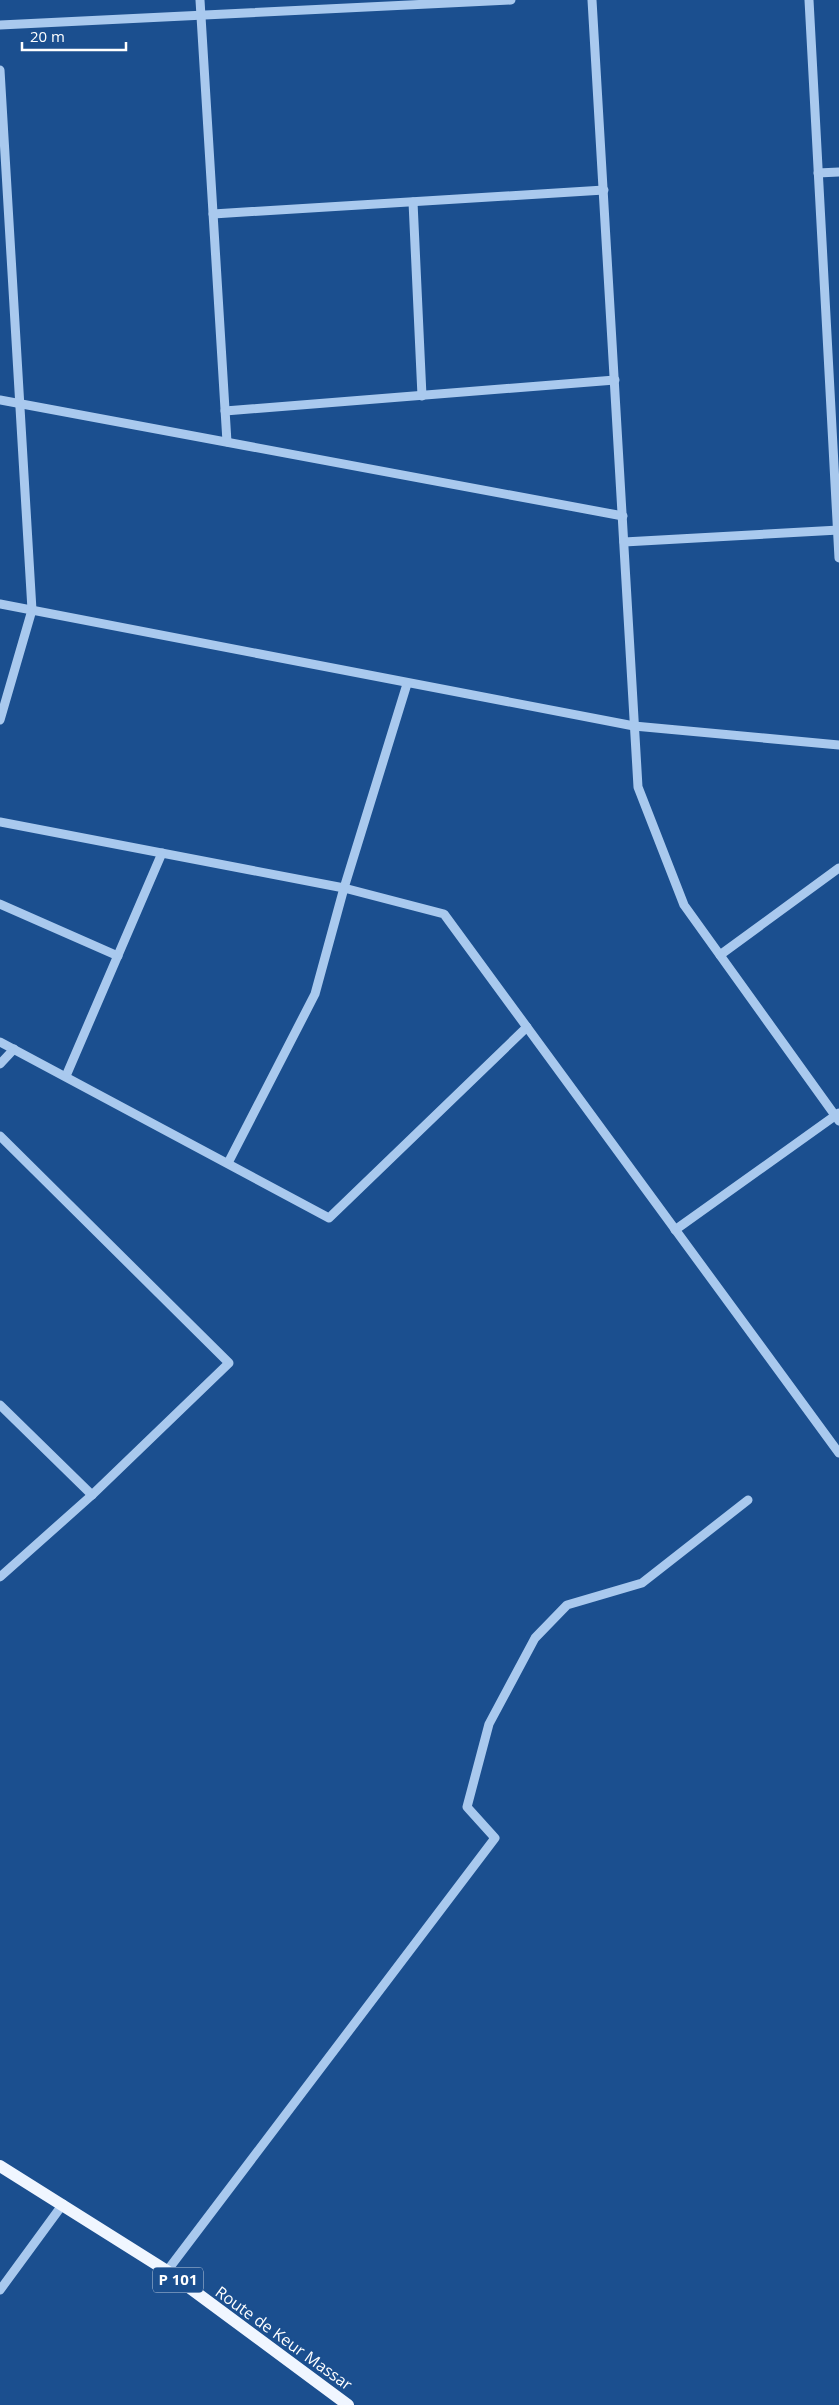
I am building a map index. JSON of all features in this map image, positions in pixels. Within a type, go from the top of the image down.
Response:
[{"type":"main road","name":"Route de Keur Massar","points":[[0,2166],[167,2271],[348,2405]]},
{"type":"street","points":[[200,0],[227,442]]},
{"type":"street","points":[[0,26],[511,0]]},
{"type":"street","points":[[592,0],[638,787],[684,905],[838,1116],[675,1230]]},
{"type":"street","points":[[810,0],[839,558]]},
{"type":"street","points":[[0,70],[18,403],[32,610],[0,720]]},
{"type":"street","points":[[818,173],[839,172]]},
{"type":"street","points":[[213,214],[604,190]]},
{"type":"street","points":[[413,202],[422,396]]},
{"type":"street","points":[[225,411],[615,380]]},
{"type":"street","points":[[0,400],[622,516]]},
{"type":"street","points":[[624,542],[838,530]]},
{"type":"street","points":[[0,604],[407,684],[634,726],[839,745]]},
{"type":"street","points":[[228,1163],[316,994],[344,888],[407,684]]},
{"type":"street","points":[[0,822],[344,888],[444,914],[839,1454]]},
{"type":"street","points":[[66,1076],[162,853]]},
{"type":"street","points":[[720,955],[839,868]]},
{"type":"street","points":[[0,904],[118,956]]},
{"type":"street","points":[[0,1042],[329,1218],[527,1027]]},
{"type":"street","points":[[0,1064],[14,1049]]},
{"type":"street","points":[[0,1136],[229,1363],[92,1495],[0,1577]]},
{"type":"street","points":[[0,1405],[92,1495]]},
{"type":"street","points":[[167,2271],[495,1838],[467,1807],[489,1724],[535,1638],[567,1605],[642,1583],[748,1500]]},
{"type":"street","points":[[0,2290],[63,2204]]}]
